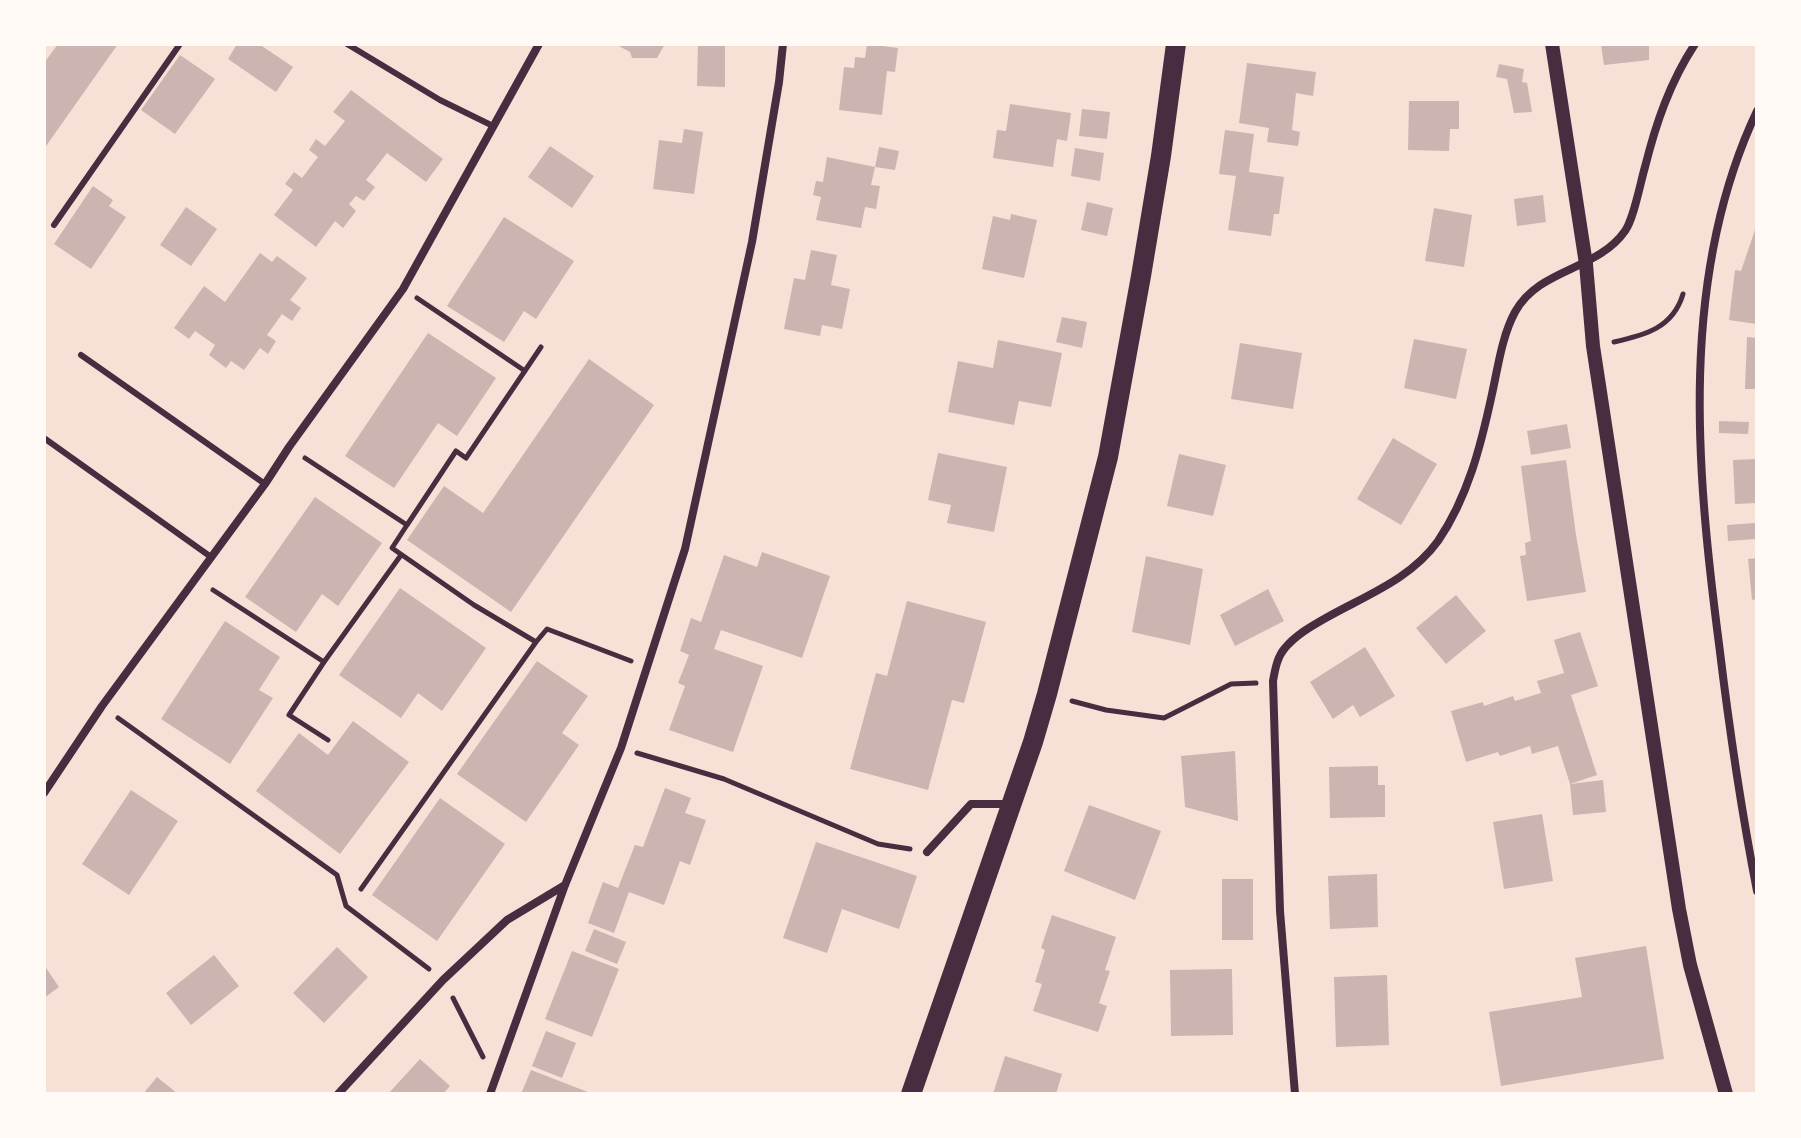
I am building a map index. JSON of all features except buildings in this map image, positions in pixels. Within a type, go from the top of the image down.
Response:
[{"type":"main road","points":[[911,1094],[1047,694],[1108,457],[1144,261],[1176,44]]},
{"type":"street","points":[[44,793],[102,706],[403,289],[539,44]]},
{"type":"street","points":[[490,1094],[565,885],[621,748],[685,549],[752,242],[783,44]]},
{"type":"street","points":[[1552,44],[1586,264],[1593,346],[1679,909],[1690,965],[1726,1094]]},
{"type":"street","points":[[1295,1094],[1280,911],[1275,668],[1283,650],[1303,631],[1394,582],[1437,542],[1460,501],[1475,464],[1515,312],[1530,293],[1564,271],[1586,264],[1602,254],[1628,228],[1668,90],[1695,44]]},
{"type":"street","points":[[1757,111],[1737,158],[1715,240],[1707,290],[1700,407],[1702,493],[1711,584],[1728,718],[1752,836],[1757,891]]},
{"type":"street","points":[[927,852],[971,804],[1012,804]]},
{"type":"street","points":[[338,1094],[443,980],[507,920],[565,885]]},
{"type":"lane","points":[[54,225],[180,44]]},
{"type":"lane","points":[[347,44],[440,100],[493,126]]},
{"type":"lane","points":[[81,355],[265,484]]},
{"type":"lane","points":[[44,438],[211,557]]},
{"type":"path","points":[[1634,337],[1653,331],[1672,317],[1684,288]]},
{"type":"path","points":[[403,289],[525,371]]},
{"type":"path","points":[[536,642],[474,605],[392,548],[456,451],[466,458],[541,347]]},
{"type":"path","points":[[289,447],[407,525]]},
{"type":"path","points":[[328,740],[289,715],[401,555]]},
{"type":"path","points":[[195,578],[324,662]]},
{"type":"path","points":[[361,889],[547,629],[647,668]]},
{"type":"path","points":[[1047,694],[1106,710],[1164,718],[1231,684],[1273,681]]},
{"type":"path","points":[[102,706],[337,875],[346,906],[443,980],[495,1079]]},
{"type":"path","points":[[621,748],[724,779],[878,844],[927,852]]}]
